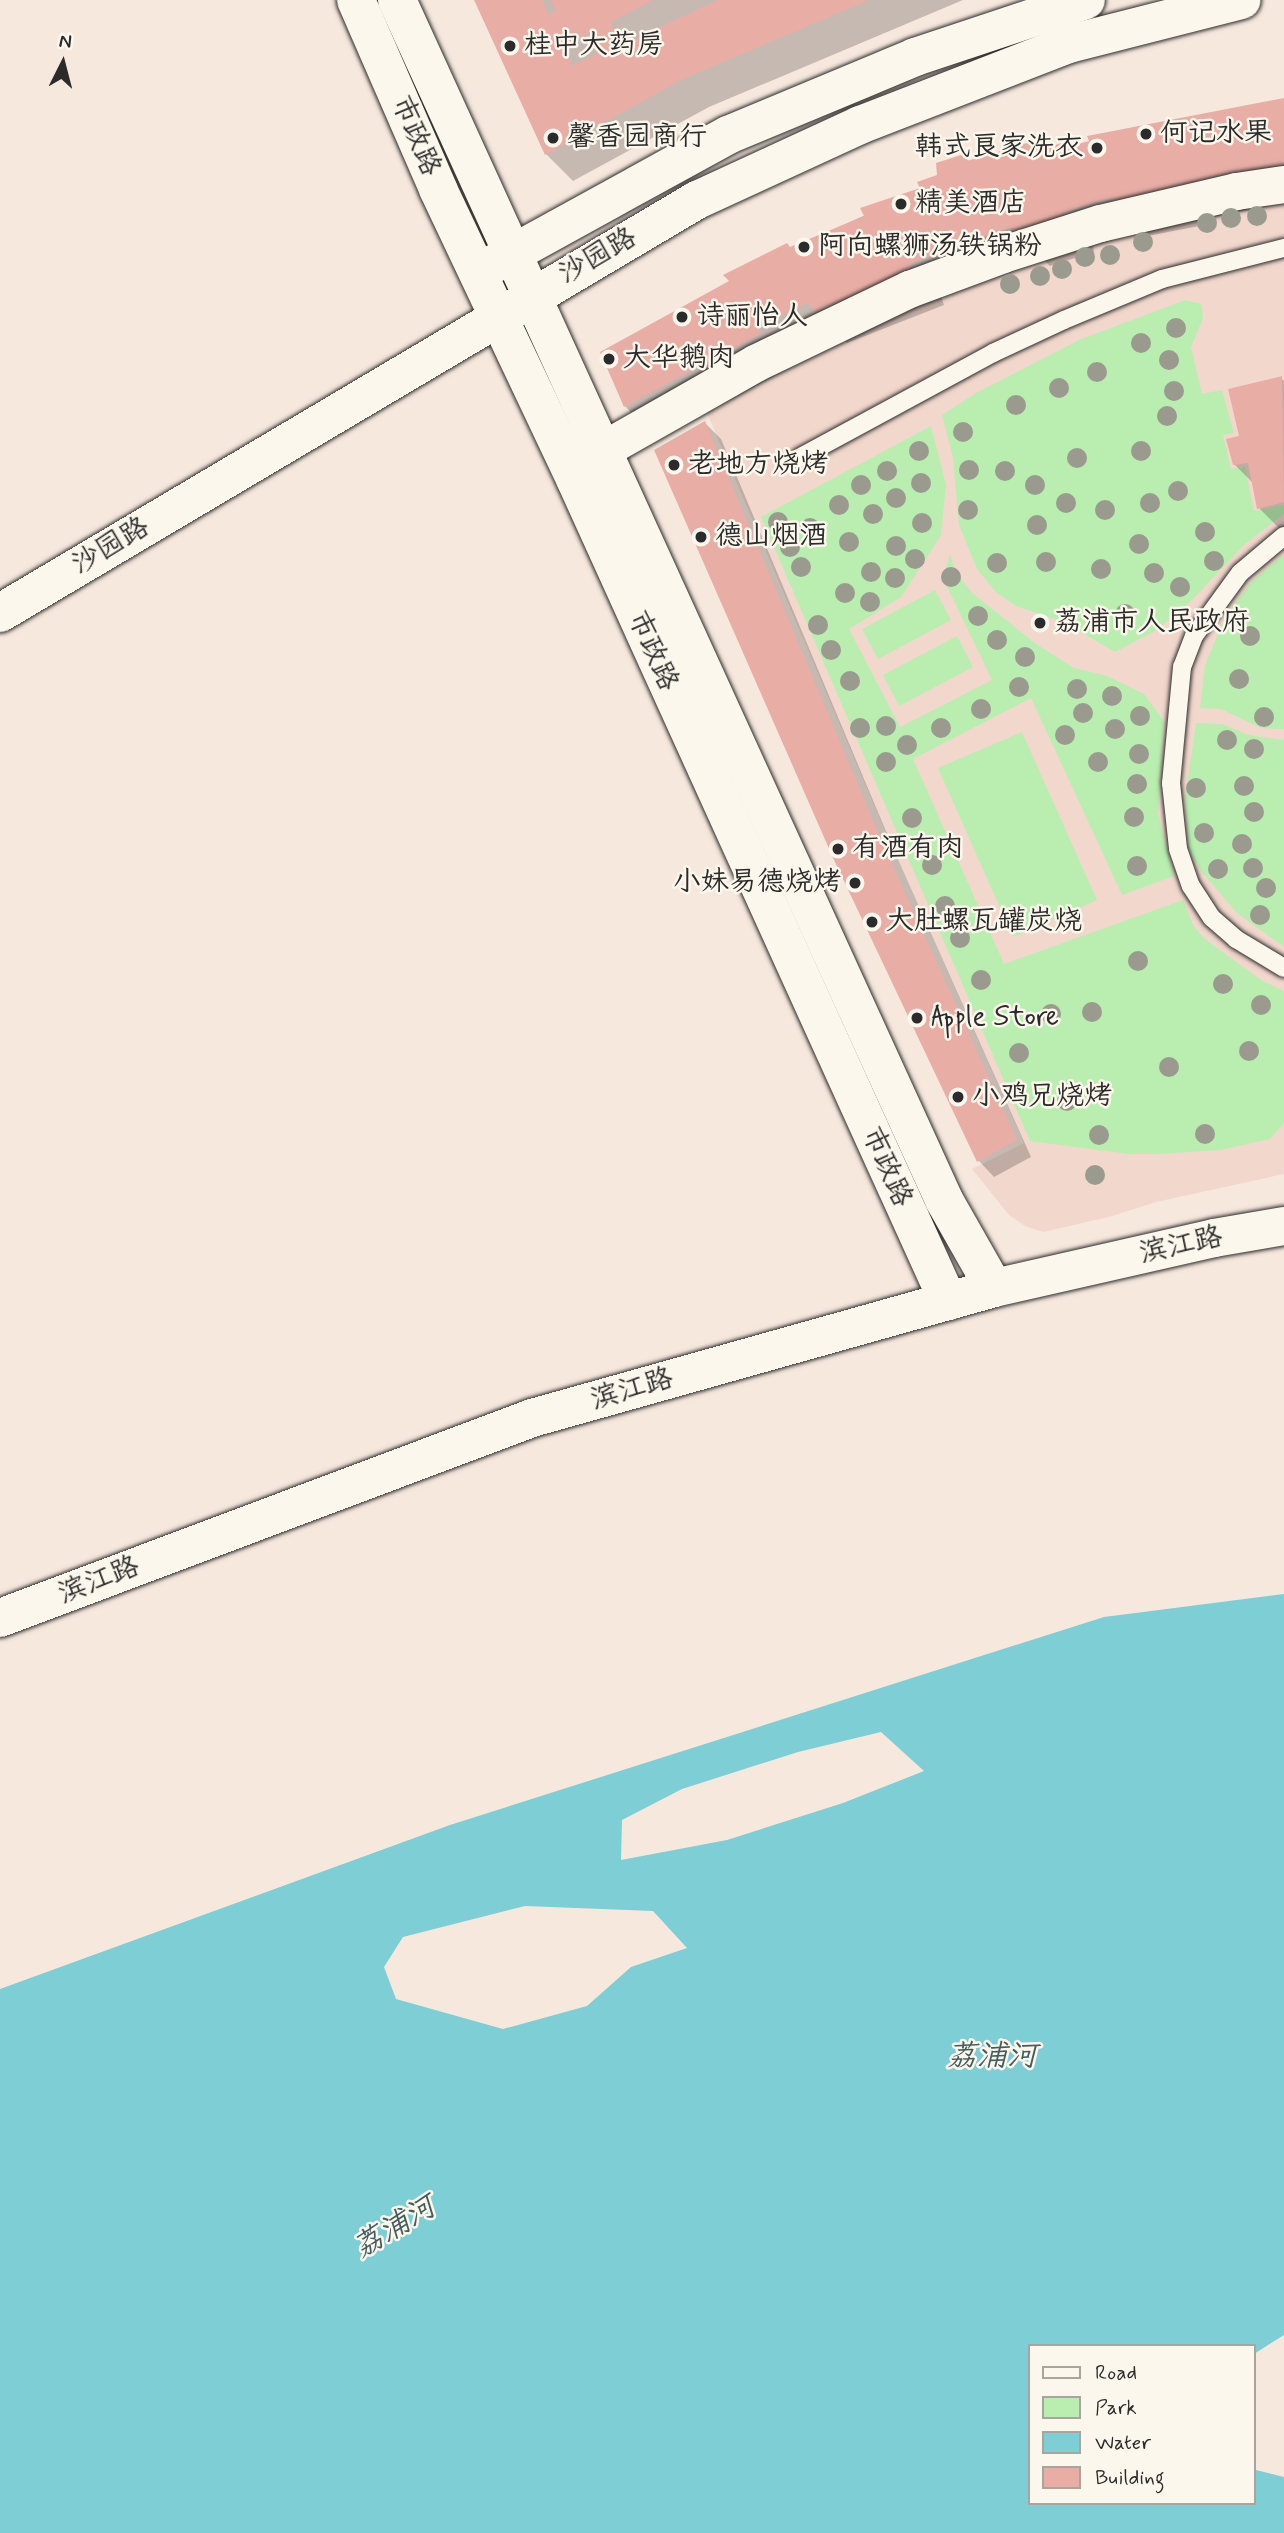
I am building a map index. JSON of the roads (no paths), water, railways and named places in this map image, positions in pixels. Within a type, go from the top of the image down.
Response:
[{"type":"main road","name":"市政路","points":[[356,0],[438,189],[586,504],[948,1301]]},
{"type":"main road","name":"市政路","points":[[397,0],[944,1200],[994,1288]]},
{"type":"main road","name":"沙园路","points":[[479,273],[511,252],[728,135],[915,57],[1086,0]]},
{"type":"main road","name":"沙园路","points":[[0,612],[697,200],[860,125],[1069,44],[1241,0]]},
{"type":"main road","name":"滨江路","points":[[0,1618],[533,1418],[994,1288],[1214,1238],[1284,1226]]},
{"type":"street","points":[[602,450],[755,363],[909,289],[1003,254],[1100,223],[1236,191],[1284,184]]},
{"type":"lane","points":[[799,458],[993,353],[1064,320],[1162,279],[1284,248]]},
{"type":"lane","points":[[1284,536],[1240,573],[1194,636],[1182,667],[1171,783],[1178,849],[1191,886],[1212,918],[1236,939],[1284,968]]},
{"type":"water","name":"荔浦河","points":[[1284,1594],[1284,2335],[1256,2353],[1256,2344],[1028,2344],[1028,2505],[1256,2505],[1256,2470],[1284,2477],[1284,2533],[0,2533],[0,1989],[450,1825],[1104,1617]],"holes":[[[881,1732],[924,1771],[843,1803],[727,1840],[621,1860],[622,1820],[682,1789],[798,1752]],[[525,1906],[653,1911],[687,1948],[631,1967],[587,2006],[503,2029],[396,1999],[384,1967],[403,1937]]]},
{"type":"place","name":"桂中大药房","points":[[510,46]]},
{"type":"place","name":"何记水果","points":[[1146,134]]},
{"type":"place","name":"馨香园商行","points":[[553,138]]},
{"type":"place","name":"韩式良家洗衣","points":[[1097,148]]},
{"type":"place","name":"精美酒店","points":[[901,204]]},
{"type":"place","name":"阿向螺狮汤铁锅粉","points":[[804,247]]},
{"type":"place","name":"诗丽怡人","points":[[682,317]]},
{"type":"place","name":"大华鹅肉","points":[[609,359]]},
{"type":"place","name":"老地方烧烤","points":[[674,465]]},
{"type":"place","name":"德山烟酒","points":[[701,537]]},
{"type":"place","name":"荔浦市人民政府","points":[[1040,623]]},
{"type":"place","name":"有酒有肉","points":[[838,849]]},
{"type":"place","name":"小妹易德烧烤","points":[[855,883]]},
{"type":"place","name":"大肚螺瓦罐炭烧","points":[[872,922]]},
{"type":"place","name":"Apple Store","points":[[917,1018]]},
{"type":"place","name":"小鸡兄烧烤","points":[[958,1097]]}]
